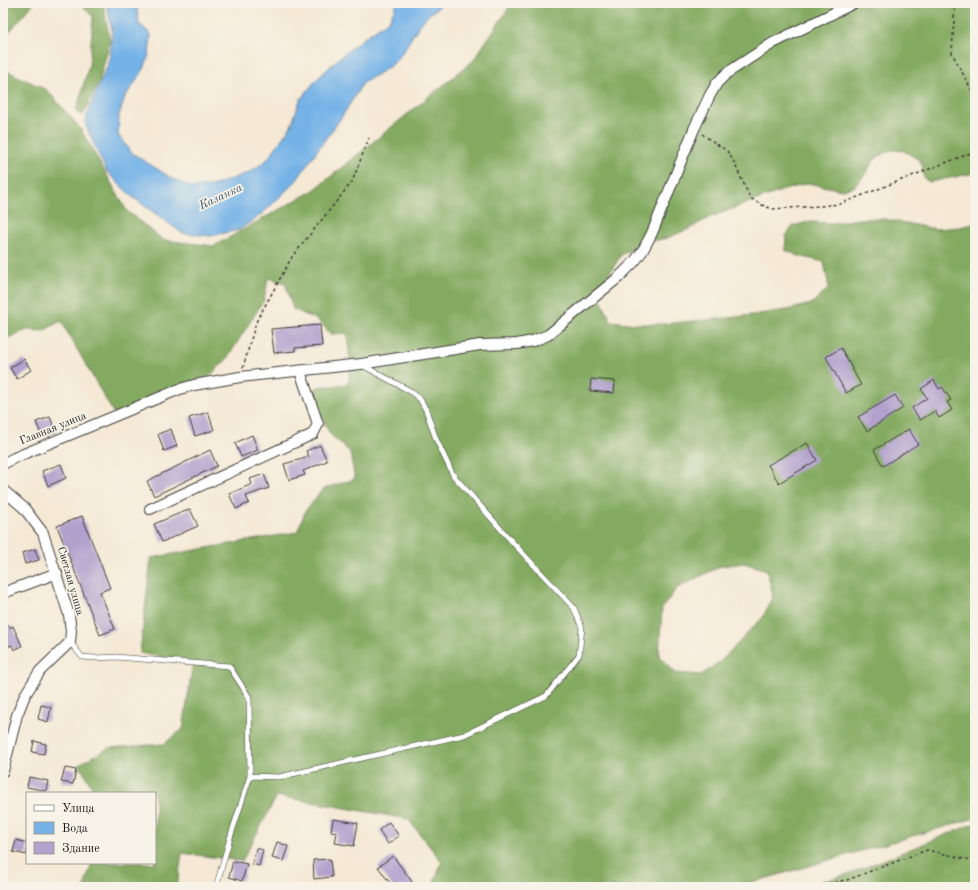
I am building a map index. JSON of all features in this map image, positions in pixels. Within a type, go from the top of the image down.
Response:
[{"type":"street","name":"Главная улица","points":[[3,464],[14,458],[180,389],[194,385],[240,377],[361,364],[480,345],[517,344],[548,335],[619,277],[635,261],[643,250],[652,233],[694,129],[717,83],[728,73],[773,43],[854,3]]},
{"type":"street","points":[[150,509],[314,434],[318,424],[300,371]]},
{"type":"street","name":"Светлая улица","points":[[3,490],[24,508],[43,533],[57,573],[69,615],[71,631],[70,642]]},
{"type":"street","points":[[3,593],[57,573]]},
{"type":"street","points":[[3,771],[17,715],[25,695],[40,671],[70,642]]},
{"type":"lane","points":[[250,776],[279,777],[464,735],[546,696],[579,655],[582,628],[574,608],[515,545],[453,475],[436,439],[426,410],[420,399],[410,391],[361,364]]},
{"type":"lane","points":[[70,642],[82,657],[116,657],[229,666],[249,697],[250,776],[216,887]]},
{"type":"path","points":[[955,3],[952,53],[975,97]]},
{"type":"path","points":[[694,129],[727,151],[733,160],[750,198],[772,209],[840,204],[973,152],[975,153]]},
{"type":"path","points":[[240,377],[256,322],[292,257],[352,182],[368,138]]},
{"type":"path","points":[[805,887],[846,880],[927,850],[971,860],[975,859]]},
{"type":"green space","points":[[3,3],[34,3],[3,39]]},
{"type":"green space","points":[[80,3],[103,3],[110,41],[99,82],[83,115],[76,112],[89,65],[93,17]]},
{"type":"green space","points":[[512,3],[975,3],[975,173],[929,182],[924,178],[922,164],[918,159],[904,151],[891,150],[874,160],[863,177],[854,187],[842,190],[808,183],[781,191],[710,217],[689,229],[667,238],[643,243],[621,255],[608,276],[600,298],[611,321],[636,324],[662,324],[737,317],[787,310],[811,304],[829,288],[824,262],[799,256],[785,250],[786,236],[793,226],[808,222],[832,223],[858,219],[884,219],[936,229],[960,227],[975,223],[975,818],[736,887],[432,887],[442,862],[408,819],[277,796],[242,861],[182,853],[177,887],[84,887],[92,864],[156,864],[156,792],[94,792],[79,764],[109,748],[164,744],[183,729],[193,663],[140,653],[151,558],[297,532],[306,510],[323,489],[355,479],[350,452],[330,434],[311,394],[317,387],[349,384],[350,360],[347,333],[331,334],[317,320],[293,309],[285,283],[268,278],[264,300],[226,360],[208,378],[114,414],[61,321],[43,331],[27,330],[3,340],[3,69],[47,90],[80,128],[127,211],[163,240],[214,246],[314,190],[473,61]],"holes":[[[744,563],[767,570],[773,595],[763,617],[722,660],[701,675],[676,673],[659,656],[662,608],[677,588],[721,566]]]},
{"type":"green space","points":[[975,823],[975,887],[805,887],[854,872]]},
{"type":"water","name":"Казанка","points":[[106,3],[138,3],[137,8],[139,24],[151,34],[149,55],[144,69],[125,97],[119,115],[118,135],[132,153],[173,179],[193,188],[215,185],[250,172],[267,160],[291,126],[300,100],[316,80],[338,59],[389,20],[397,4],[444,3],[427,16],[392,65],[363,83],[341,118],[296,181],[262,214],[239,230],[210,236],[182,233],[130,195],[107,172],[95,147],[85,123],[90,106],[110,60],[112,30]]},
{"type":"water","points":[[444,3],[474,3],[471,5]]},
{"type":"building","points":[[320,325],[322,346],[295,348],[295,351],[274,353],[271,329]]},
{"type":"building","points":[[841,348],[861,385],[846,393],[826,357]]},
{"type":"building","points":[[24,359],[31,370],[17,379],[10,368]]},
{"type":"building","points":[[591,379],[615,381],[614,393],[590,391]]},
{"type":"building","points":[[934,380],[939,389],[942,387],[951,400],[947,402],[952,410],[939,418],[935,411],[920,420],[912,408],[927,398],[921,389]]},
{"type":"building","points":[[895,395],[903,408],[867,431],[858,417]]},
{"type":"building","points":[[208,412],[214,430],[195,436],[189,418]]},
{"type":"building","points":[[50,417],[56,432],[42,437],[36,422]]},
{"type":"building","points":[[171,429],[177,446],[164,451],[158,434]]},
{"type":"building","points":[[909,429],[918,444],[883,466],[874,450]]},
{"type":"building","points":[[252,435],[258,450],[241,457],[235,443]]},
{"type":"building","points":[[807,443],[817,460],[779,483],[768,465]]},
{"type":"building","points":[[320,445],[327,461],[303,471],[305,475],[289,480],[284,464],[309,457],[306,451]]},
{"type":"building","points":[[210,450],[217,466],[154,496],[147,481]]},
{"type":"building","points":[[61,464],[66,478],[48,486],[42,471]]},
{"type":"building","points":[[264,474],[269,488],[246,496],[249,503],[236,509],[229,494],[252,484],[250,479]]},
{"type":"building","points":[[190,509],[198,526],[162,542],[154,524]]},
{"type":"building","points":[[82,516],[110,588],[100,592],[115,629],[100,635],[57,526]]},
{"type":"building","points":[[35,549],[39,560],[25,564],[22,553]]},
{"type":"building","points":[[9,625],[10,628],[13,626],[22,646],[14,650],[12,645],[7,647],[3,638],[3,627]]},
{"type":"building","points":[[41,705],[51,707],[48,722],[38,719]]},
{"type":"building","points":[[34,741],[46,744],[44,754],[32,752]]},
{"type":"building","points":[[65,768],[76,770],[73,784],[61,782]]},
{"type":"building","points":[[29,777],[48,781],[46,791],[27,787]]},
{"type":"building","points":[[333,819],[358,823],[354,846],[335,843],[337,833],[331,832]]},
{"type":"building","points":[[389,822],[399,836],[388,844],[379,830]]},
{"type":"building","points":[[16,840],[26,843],[26,855],[13,852]]},
{"type":"building","points":[[277,842],[288,846],[283,861],[272,858]]},
{"type":"building","points":[[256,848],[263,850],[259,866],[252,864]]},
{"type":"building","points":[[393,856],[416,887],[393,887],[378,867]]},
{"type":"building","points":[[330,859],[332,877],[314,879],[313,860]]},
{"type":"building","points":[[233,861],[247,864],[242,881],[229,877]]}]
